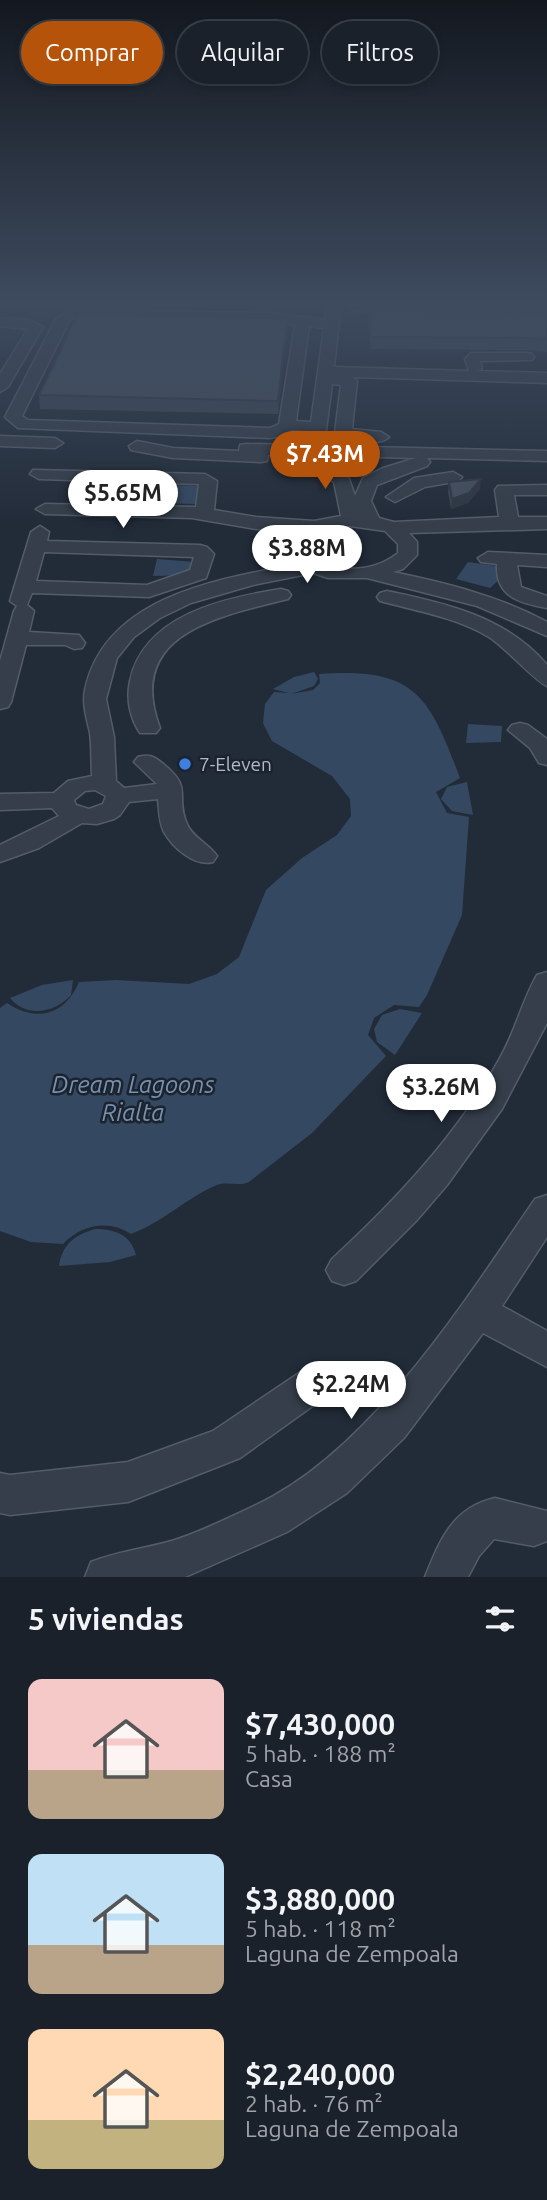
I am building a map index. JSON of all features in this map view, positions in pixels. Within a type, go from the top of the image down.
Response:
[{"type":"street","points":[[32,377],[13,417],[24,425],[112,422],[226,424],[270,433],[281,431],[287,425],[296,377]]},
{"type":"street","points":[[316,450],[324,377]]},
{"type":"street","points":[[337,377],[349,381],[343,432],[348,435],[547,441]]},
{"type":"street","points":[[495,377],[547,378]]},
{"type":"street","points":[[6,446],[24,425]]},
{"type":"street","points":[[287,425],[319,427]]},
{"type":"street","points":[[6,446],[137,446],[547,456]]},
{"type":"street","points":[[137,446],[173,453],[299,459],[547,463]]},
{"type":"street","points":[[299,459],[323,468],[342,480],[372,481],[408,488],[453,477]]},
{"type":"street","points":[[371,522],[362,501],[372,481],[396,469],[421,462]]},
{"type":"street","points":[[396,469],[408,488]]},
{"type":"street","points":[[0,702],[41,528],[46,475],[205,479],[208,481],[204,513]]},
{"type":"street","points":[[342,480],[351,520]]},
{"type":"street","points":[[509,521],[504,490],[547,490]]},
{"type":"street","points":[[41,528],[204,513],[256,523],[315,527],[351,520],[392,528],[444,527],[509,521],[547,523]]},
{"type":"street","points":[[315,527],[303,533],[297,542],[297,551],[303,560],[316,567],[342,573],[370,574],[464,593],[531,613]]},
{"type":"street","points":[[0,802],[70,808],[103,814],[116,806],[95,706],[97,682],[107,657],[119,641],[191,586],[199,574],[203,552],[41,528]]},
{"type":"street","points":[[370,574],[386,570],[408,558],[410,542],[392,528]]},
{"type":"street","points":[[531,613],[510,589],[497,559],[547,561]]},
{"type":"street","points":[[23,600],[149,591],[316,567]]},
{"type":"street","points":[[148,728],[141,705],[140,682],[151,657],[179,629],[227,607],[281,595]]},
{"type":"street","points":[[387,597],[447,611],[498,633],[531,658],[547,679]]},
{"type":"street","points":[[498,633],[531,613]]},
{"type":"street","points":[[150,615],[179,629]]},
{"type":"street","points":[[16,638],[72,639],[74,643]]},
{"type":"street","points":[[520,730],[539,744],[547,758]]},
{"type":"street","points":[[146,762],[165,775],[172,790],[172,816],[176,830],[204,856]]},
{"type":"street","points":[[0,854],[30,842],[70,808],[74,787],[89,783],[111,790],[172,790]]},
{"type":"street","points":[[344,1270],[381,1237],[463,1140],[521,1049],[547,985]]},
{"type":"street","points":[[106,1577],[171,1562],[274,1518],[333,1479],[390,1425],[478,1311],[547,1209]]},
{"type":"street","points":[[478,1311],[547,1350]]},
{"type":"street","points":[[0,1493],[10,1495],[128,1482],[226,1445],[315,1383]]},
{"type":"street","points":[[446,1577],[468,1536],[482,1521],[498,1518],[534,1526]]},
{"type":"water","points":[[164,485],[200,486],[196,504],[161,503]]},
{"type":"water","points":[[157,559],[195,562],[185,575],[153,576]]},
{"type":"water","points":[[468,562],[497,566],[502,577],[490,588],[456,579]]},
{"type":"water","name":"Dream Lagoons Rialta","points":[[314,672],[318,679],[314,686],[291,694],[313,690],[320,683],[319,674],[351,673],[398,682],[414,692],[438,726],[460,778],[436,792],[447,813],[469,817],[462,915],[427,995],[419,1007],[394,1005],[374,1018],[368,1035],[386,1056],[312,1133],[249,1182],[217,1185],[131,1234],[113,1227],[95,1226],[78,1232],[63,1244],[31,1242],[0,1231],[0,1008],[7,1003],[29,1013],[49,1012],[66,1002],[79,982],[116,980],[189,984],[217,974],[239,957],[266,890],[302,858],[337,835],[351,816],[350,799],[332,776],[272,741],[263,723],[265,704],[274,692],[289,693],[273,689],[294,677]]},
{"type":"water","points":[[468,724],[502,726],[501,742],[466,743]]},
{"type":"water","points":[[467,782],[473,815],[452,811],[441,799],[447,787]]},
{"type":"water","points":[[73,980],[71,995],[49,1009],[32,1011],[10,998],[42,985]]},
{"type":"water","points":[[400,1009],[422,1013],[395,1055],[377,1042],[374,1029],[382,1015]]},
{"type":"water","points":[[95,1229],[121,1234],[130,1242],[136,1255],[110,1262],[59,1266],[66,1246],[81,1234]]},
{"type":"building","points":[[48,377],[281,377],[278,401],[39,395]]},
{"type":"building","points":[[481,479],[469,493],[452,499],[449,482]]},
{"type":"place","name":"7-Eleven","points":[[185,764]]}]
